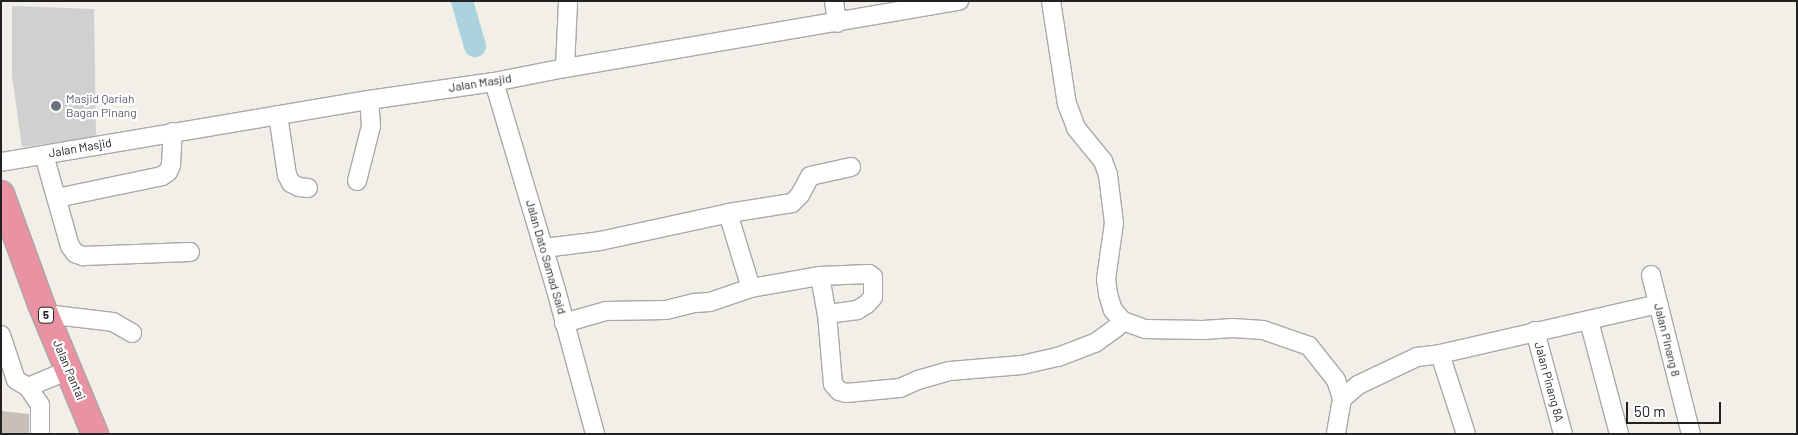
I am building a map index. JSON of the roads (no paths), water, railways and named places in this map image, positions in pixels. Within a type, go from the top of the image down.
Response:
[{"type":"highway","name":"Jalan Pantai","points":[[1,194],[46,314],[95,434]]},
{"type":"street","points":[[565,68],[568,1]]},
{"type":"street","points":[[834,1],[837,22]]},
{"type":"street","name":"Jalan Masjid","points":[[1,162],[369,100],[494,82],[565,68],[959,1]]},
{"type":"street","points":[[1051,1],[1067,104],[1076,128],[1103,161],[1108,175],[1114,224],[1106,279],[1108,294],[1114,310],[1123,321],[1145,329],[1203,330],[1233,328],[1263,330],[1291,338],[1309,346],[1336,380],[1342,398],[1336,434]]},
{"type":"street","name":"Jalan Dato Samad Said","points":[[494,82],[544,248],[595,434]]},
{"type":"street","points":[[357,181],[371,126],[369,100]]},
{"type":"street","points":[[278,115],[286,175],[291,182],[299,187],[308,188]]},
{"type":"street","points":[[56,198],[162,176],[168,172],[171,165],[172,132]]},
{"type":"street","points":[[44,154],[70,246],[78,255],[190,252]]},
{"type":"street","points":[[544,248],[600,240],[728,213],[792,204],[800,195],[810,176],[851,167]]},
{"type":"street","points":[[728,213],[752,288]]},
{"type":"street","points":[[564,322],[606,311],[666,310],[695,303],[710,302],[752,288],[820,276],[868,274],[873,277],[873,298],[867,304],[857,310],[827,314]]},
{"type":"street","points":[[820,276],[827,314],[833,384],[840,391],[846,393],[900,388],[918,380],[950,371],[1022,365],[1058,357],[1095,343],[1123,321]]},
{"type":"street","name":"Jalan Pinang 8","points":[[1651,276],[1691,434]]},
{"type":"street","points":[[1342,398],[1358,386],[1394,366],[1417,357],[1440,354],[1535,330],[1589,321],[1658,304]]},
{"type":"street","points":[[46,314],[113,322],[132,333]]},
{"type":"street","points":[[1589,321],[1619,434]]},
{"type":"street","name":"Jalan Pinang 8A","points":[[1535,330],[1563,434]]},
{"type":"street","points":[[1,335],[16,380],[28,387],[40,405],[40,434]]},
{"type":"street","points":[[1440,354],[1466,434]]},
{"type":"street","points":[[28,387],[69,370]]},
{"type":"waterway","points":[[462,1],[475,46]]},
{"type":"place","name":"Masjid Qariah Bagan Pinang","points":[[56,106]]}]
